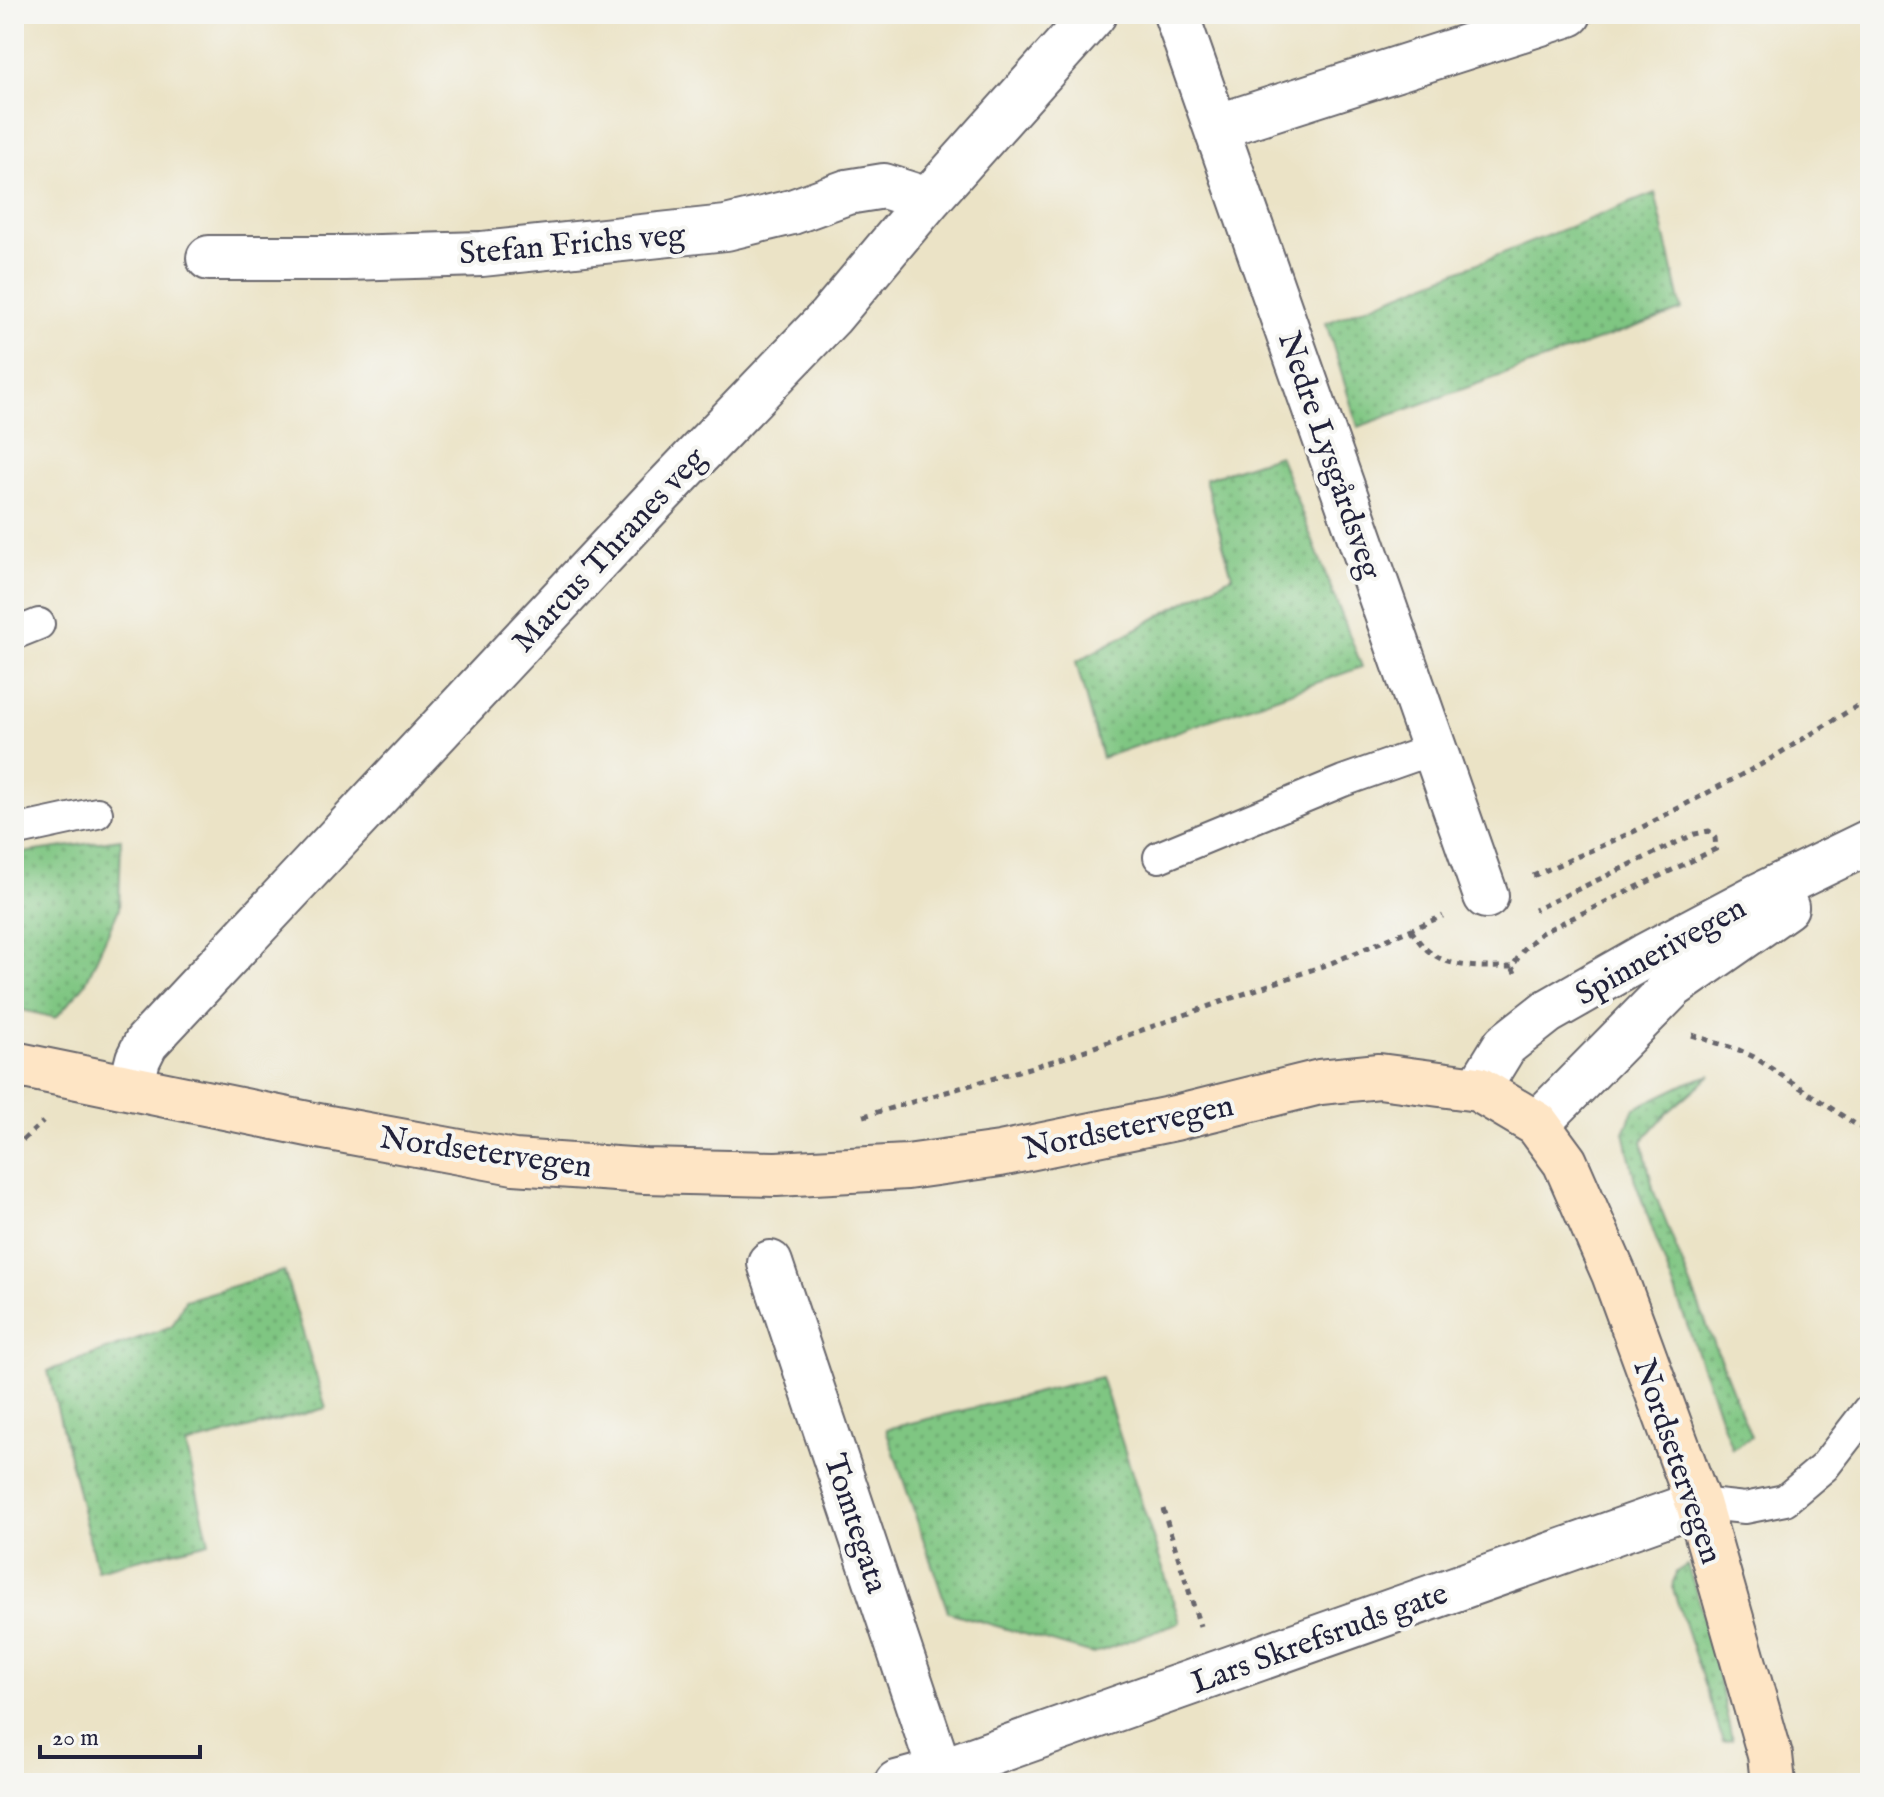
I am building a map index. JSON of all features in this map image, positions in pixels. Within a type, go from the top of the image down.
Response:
[{"type":"main road","name":"Nordsetervegen","points":[[14,1064],[514,1162],[645,1171],[776,1174],[907,1167],[1000,1154],[1175,1118],[1320,1082],[1379,1076],[1478,1089],[1537,1124],[1565,1162],[1614,1274],[1698,1503],[1770,1755],[1773,1783]]},
{"type":"street","name":"Marcus Thranes veg","points":[[131,1087],[138,1059],[146,1043],[649,505],[830,317],[928,200],[1094,14]]},
{"type":"street","name":"Nedre Lysgårdsveg","points":[[1176,14],[1434,749],[1505,907]]},
{"type":"street","points":[[1216,127],[1569,14]]},
{"type":"street","name":"Stefan Frichs veg","points":[[209,258],[482,254],[726,228],[792,212],[847,192],[884,186],[928,200]]},
{"type":"street","name":"Spinnerivegen","points":[[1478,1089],[1505,1045],[1547,1012],[1749,901],[1869,842]]},
{"type":"street","name":"Spinnerivegen","points":[[1537,1124],[1673,986],[1774,917],[1869,842]]},
{"type":"street","name":"Tomtegata","points":[[770,1263],[942,1777]]},
{"type":"street","name":"Lars Skrefsruds gate","points":[[897,1783],[942,1777],[1215,1674],[1698,1503]]},
{"type":"lane","points":[[1159,857],[1343,781],[1434,749]]},
{"type":"lane","points":[[14,831],[97,813]]},
{"type":"lane","points":[[1698,1503],[1745,1508],[1785,1500],[1824,1467],[1868,1410]]},
{"type":"path","points":[[1505,907],[1635,831],[1775,757],[1870,698]]},
{"type":"path","points":[[855,1118],[1063,1058],[1331,963],[1411,930],[1505,907],[1542,905],[1695,834],[1709,831],[1715,838],[1716,849],[1541,933],[1523,950],[1512,967]]},
{"type":"path","points":[[1411,930],[1424,947],[1451,962],[1468,967],[1512,967]]},
{"type":"path","points":[[1512,967],[1518,978]]},
{"type":"path","points":[[1696,1037],[1754,1057],[1870,1134]]},
{"type":"path","points":[[14,1148],[48,1117]]},
{"type":"path","points":[[1163,1509],[1215,1674]]},
{"type":"green space","points":[[1655,193],[1682,310],[1358,427],[1326,323]]},
{"type":"green space","points":[[1279,455],[1362,667],[1102,758],[1076,662],[1232,576],[1205,479]]},
{"type":"green space","points":[[121,839],[119,909],[85,984],[56,1018],[14,1008],[14,854]]},
{"type":"green space","points":[[1711,1075],[1667,1113],[1642,1141],[1654,1192],[1751,1437],[1732,1449],[1635,1181],[1624,1132],[1635,1108]]},
{"type":"green space","points":[[284,1271],[326,1408],[186,1445],[209,1542],[97,1570],[48,1371],[172,1326],[185,1300]]},
{"type":"green space","points":[[1101,1377],[1180,1622],[1093,1654],[948,1612],[886,1429]]},
{"type":"green space","points":[[1687,1565],[1707,1629],[1732,1739],[1723,1741],[1673,1589],[1676,1572]]}]
